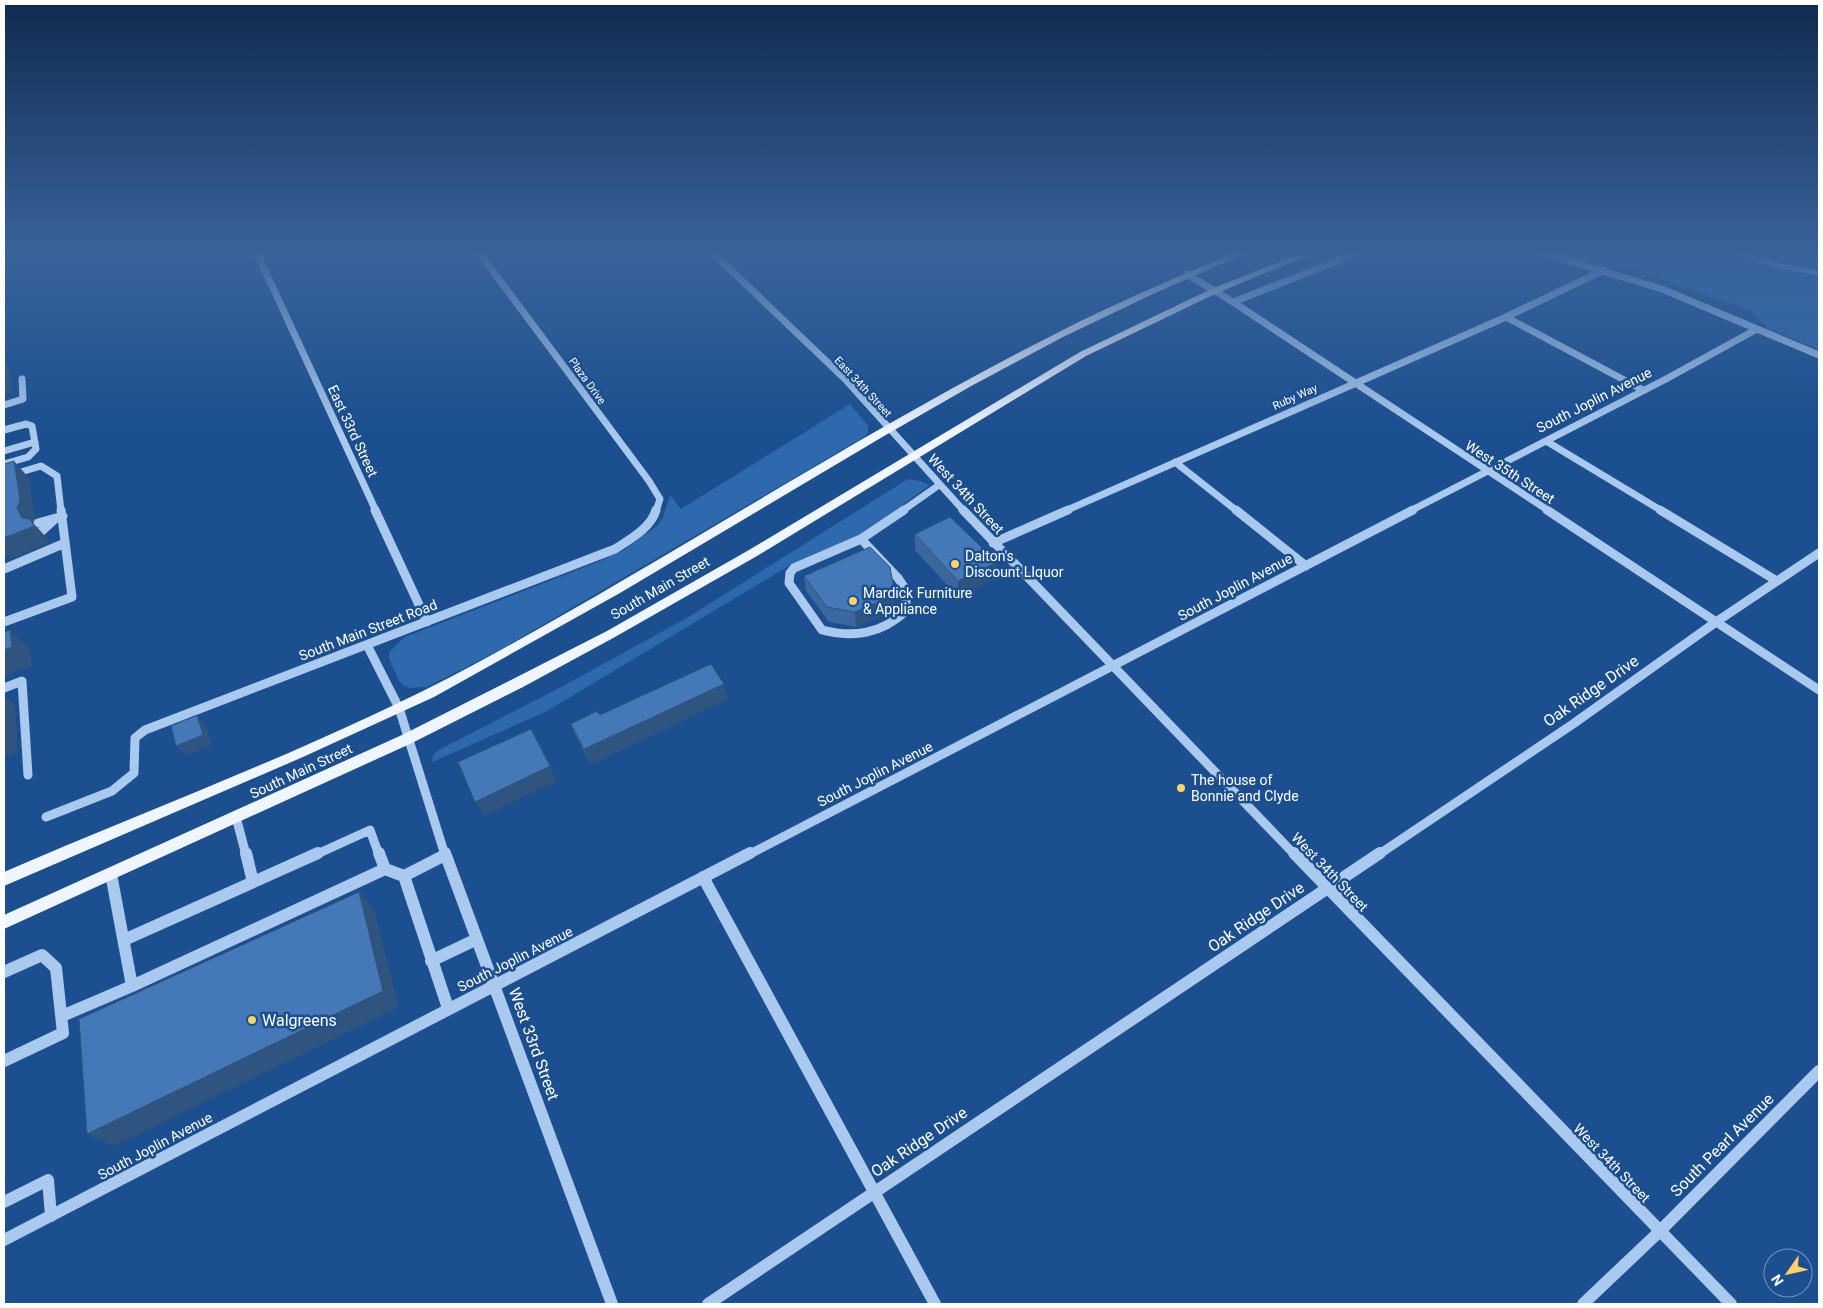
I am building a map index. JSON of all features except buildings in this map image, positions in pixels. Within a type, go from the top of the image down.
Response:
[{"type":"main road","name":"South Main Street","points":[[4,879],[399,708],[528,640],[887,428],[1044,342],[1107,312]]},
{"type":"main road","name":"South Main Street","points":[[4,922],[407,739],[612,634],[753,553],[1083,354],[1170,312]]},
{"type":"street","name":"East 33rd Street","points":[[284,312],[427,622]]},
{"type":"street","name":"Plaza Drive","points":[[523,312],[625,450]]},
{"type":"street","name":"East 34th Street","points":[[775,312],[845,379],[913,456]]},
{"type":"street","name":"West 35th Street","points":[[1248,312],[1819,690]]},
{"type":"street","name":"Ruby Way","points":[[993,542],[1514,312]]},
{"type":"street","points":[[1718,312],[1819,354]]},
{"type":"street","points":[[1506,316],[1644,390]]},
{"type":"street","name":"South Joplin Avenue","points":[[4,1240],[494,984],[1113,667],[1644,390],[1757,328]]},
{"type":"street","points":[[4,405],[23,399],[22,379]]},
{"type":"street","points":[[4,432],[26,424],[32,426],[36,449],[28,457],[4,464]]},
{"type":"street","points":[[1546,441],[1778,581]]},
{"type":"street","points":[[4,451],[34,442]]},
{"type":"street","name":"South Main Street Road","points":[[46,817],[112,790],[134,773],[136,738],[145,730],[615,549],[637,534],[654,518],[660,499],[625,450]]},
{"type":"street","name":"West 34th Street","points":[[913,456],[939,486],[1327,890],[1731,1304]]},
{"type":"street","points":[[1175,462],[1306,566]]},
{"type":"street","points":[[861,539],[898,578],[906,590],[906,611],[897,620],[865,634],[851,637],[822,630],[789,583],[790,573],[794,568],[861,539],[939,486]]},
{"type":"street","points":[[40,527],[54,520]]},
{"type":"street","points":[[4,569],[65,543],[72,597],[4,622]]},
{"type":"street","name":"Oak Ridge Drive","points":[[708,1304],[872,1192],[1573,724],[1716,622],[1819,552]]},
{"type":"street","points":[[367,645],[399,708],[407,739]]},
{"type":"street","points":[[4,688],[22,681],[28,775]]},
{"type":"street","name":"West 33rd Street","points":[[407,739],[445,856],[612,1304]]},
{"type":"street","points":[[236,817],[252,882]]},
{"type":"street","points":[[124,940],[370,830],[385,869]]},
{"type":"street","points":[[62,1016],[132,986],[385,869],[404,876],[445,856]]},
{"type":"street","points":[[111,874],[132,986]]},
{"type":"street","points":[[404,876],[448,1008]]},
{"type":"street","points":[[703,878],[872,1192],[935,1304]]},
{"type":"street","points":[[431,961],[477,939]]},
{"type":"street","points":[[4,972],[42,955],[56,968],[63,1033],[4,1062]]},
{"type":"street","name":"South Pearl Avenue","points":[[1583,1304],[1660,1231],[1819,1071]]},
{"type":"street","points":[[4,1202],[48,1180],[51,1216]]},
{"type":"lane","points":[[4,477],[41,466],[57,476],[65,543]]},
{"type":"lane","points":[[54,520],[63,516]]},
{"type":"shaded area","points":[[1751,312],[1819,312],[1819,350],[1768,328]]},
{"type":"shaded area","points":[[850,404],[868,426],[868,433],[864,437],[498,651],[427,687],[410,688],[403,685],[398,679],[389,658],[390,651],[405,637],[593,564],[624,550],[657,526],[663,518],[670,495],[681,509]]},
{"type":"shaded area","points":[[908,479],[930,485],[861,535],[787,567],[547,711],[432,762],[433,755],[439,750],[565,685],[685,619]]},
{"type":"place","name":"Dalton's Discount LIquor","points":[[955,564]]},
{"type":"place","name":"Mardick Furniture & Appliance","points":[[853,601]]},
{"type":"place","name":"The house of Bonnie and Clyde","points":[[1181,788]]},
{"type":"place","name":"Walgreens","points":[[252,1020]]}]
